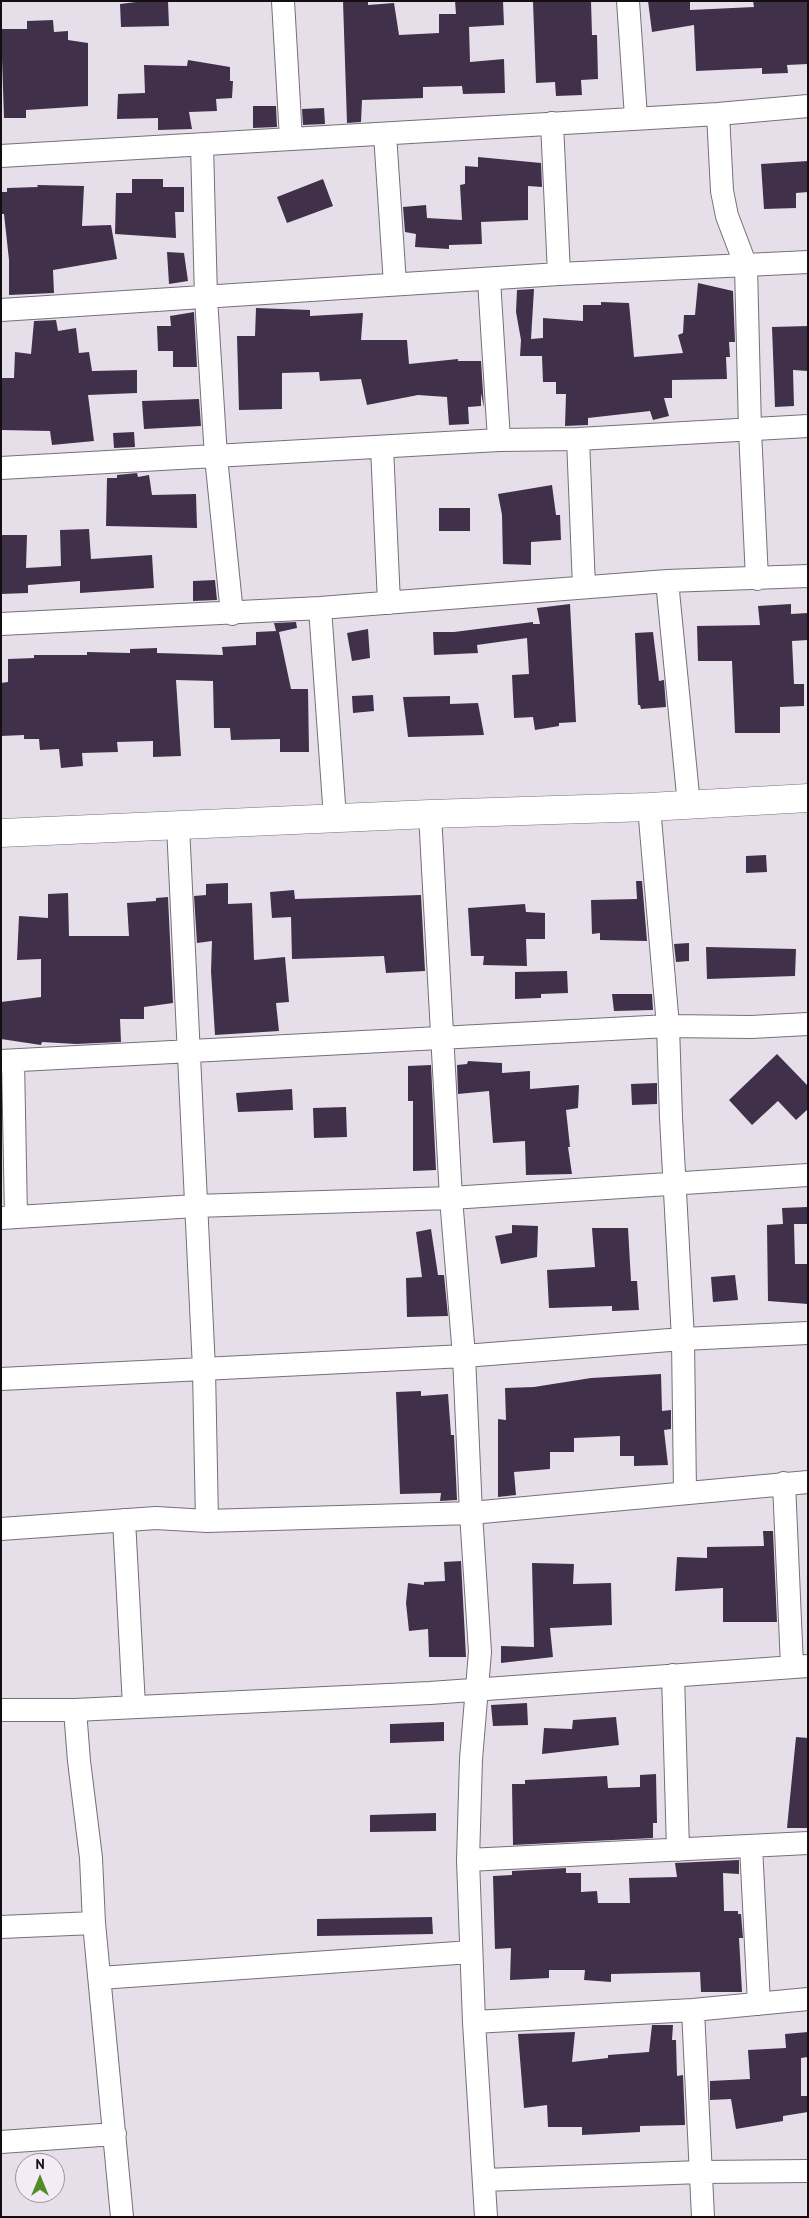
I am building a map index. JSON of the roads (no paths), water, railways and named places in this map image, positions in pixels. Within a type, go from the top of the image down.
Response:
[{"type":"street","points":[[283,1],[291,139]]},
{"type":"street","points":[[628,1],[636,117]]},
{"type":"street","points":[[1,156],[385,134],[636,117],[718,114],[808,106]]},
{"type":"street","points":[[718,114],[722,191],[726,216],[746,266],[750,430],[757,579]]},
{"type":"street","points":[[552,123],[558,274]]},
{"type":"street","points":[[385,134],[395,284]]},
{"type":"street","points":[[202,145],[206,298],[216,457],[232,614]]},
{"type":"street","points":[[1,310],[206,298],[395,284],[489,280],[558,274],[808,262]]},
{"type":"street","points":[[489,280],[499,440]]},
{"type":"street","points":[[1,468],[499,440],[578,438],[808,426]]},
{"type":"street","points":[[578,438],[584,587]]},
{"type":"street","points":[[382,447],[389,603]]},
{"type":"street","points":[[1,624],[232,614],[667,581],[808,576]]},
{"type":"street","points":[[667,581],[688,805]]},
{"type":"street","points":[[320,608],[335,818]]},
{"type":"street","points":[[1,833],[430,814],[649,807],[808,798]]},
{"type":"street","points":[[649,807],[668,1026],[674,1185],[683,1339],[686,1494]]},
{"type":"street","points":[[430,814],[451,1198],[464,1356],[480,1652],[471,1759],[468,1860],[474,2022],[486,2217]]},
{"type":"street","points":[[178,826],[204,1369],[206,1522]]},
{"type":"street","points":[[808,1024],[751,1027],[668,1026],[7,1061],[9,1218],[195,1206],[451,1198],[808,1175]]},
{"type":"street","points":[[1,1379],[464,1356],[683,1339],[808,1333]]},
{"type":"street","points":[[1,1529],[156,1518],[206,1522],[471,1513],[808,1482]]},
{"type":"street","points":[[1,1710],[75,1710],[430,1693],[800,1666],[784,1483]]},
{"type":"street","points":[[124,1520],[134,1706]]},
{"type":"street","points":[[672,1674],[678,1850]]},
{"type":"street","points":[[75,1710],[79,1761],[92,1858],[94,1923],[122,2217]]},
{"type":"street","points":[[468,1860],[808,1843]]},
{"type":"street","points":[[751,1846],[759,2004]]},
{"type":"street","points":[[1,1927],[94,1923]]},
{"type":"street","points":[[100,1978],[471,1952]]},
{"type":"street","points":[[474,2022],[693,2010],[808,1999]]},
{"type":"street","points":[[693,2010],[704,2217]]},
{"type":"street","points":[[1,2142],[115,2134]]},
{"type":"street","points":[[484,2180],[701,2172],[808,2171]]}]
